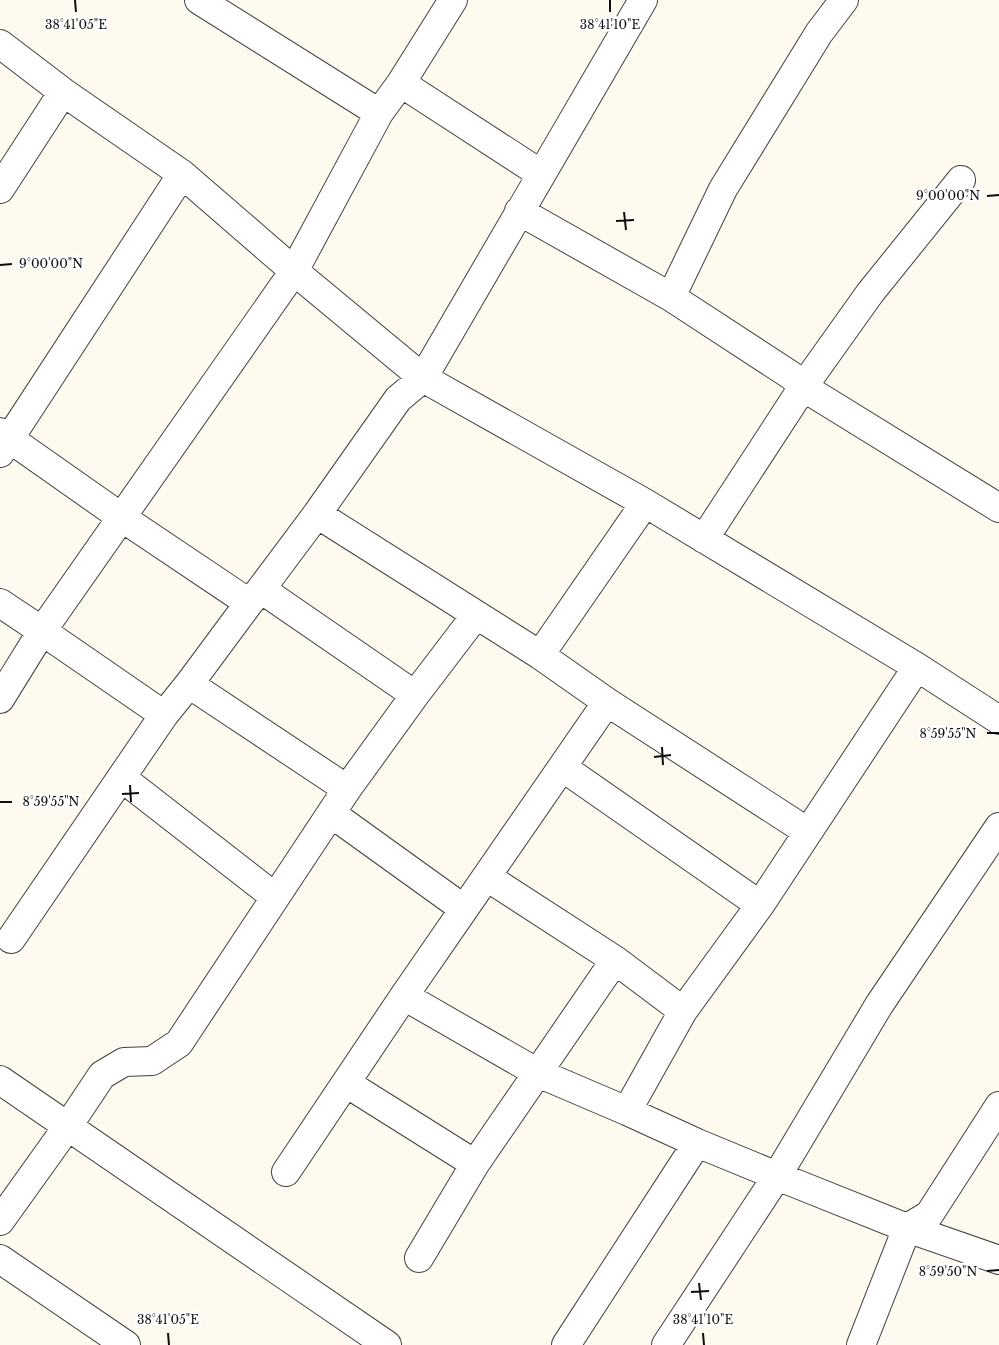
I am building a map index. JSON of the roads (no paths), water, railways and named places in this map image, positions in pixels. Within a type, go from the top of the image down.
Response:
[{"type":"street","points":[[199,0],[379,112]]},
{"type":"street","points":[[0,699],[42,631],[294,271],[379,112],[401,83],[453,0]]},
{"type":"street","points":[[11,939],[164,715],[317,514],[398,399],[423,378],[643,0]]},
{"type":"street","points":[[671,297],[723,189],[819,33],[844,0]]},
{"type":"street","points":[[0,44],[63,92],[182,174],[294,271],[423,378],[645,503],[917,667],[999,720]]},
{"type":"street","points":[[401,83],[540,174]]},
{"type":"street","points":[[0,189],[63,92]]},
{"type":"street","points":[[182,174],[3,441],[121,517],[255,596],[415,695]]},
{"type":"street","points":[[704,539],[803,386],[870,293],[961,180]]},
{"type":"street","points":[[519,211],[671,297],[792,376],[803,386],[999,508]]},
{"type":"street","points":[[540,656],[645,503]]},
{"type":"street","points":[[317,514],[540,656],[808,832]]},
{"type":"street","points":[[0,603],[164,715]]},
{"type":"street","points":[[0,1220],[68,1126],[102,1075],[124,1062],[152,1060],[178,1043],[348,789],[415,695],[476,615]]},
{"type":"street","points":[[627,1111],[683,1011],[760,905],[917,667]]},
{"type":"street","points":[[189,684],[348,789]]},
{"type":"street","points":[[286,1172],[404,996],[608,702]]},
{"type":"street","points":[[562,767],[760,905]]},
{"type":"street","points":[[122,778],[275,897]]},
{"type":"street","points":[[332,814],[464,909]]},
{"type":"street","points":[[666,1345],[777,1176],[879,1006],[999,827]]},
{"type":"street","points":[[487,877],[615,960],[683,1011]]},
{"type":"street","points":[[419,1258],[475,1164],[615,960]]},
{"type":"street","points":[[404,996],[538,1073],[777,1176],[907,1228],[999,1260]]},
{"type":"street","points":[[0,1080],[387,1345]]},
{"type":"street","points":[[346,1083],[475,1164]]},
{"type":"street","points":[[861,1345],[907,1228],[929,1215],[999,1106]]},
{"type":"street","points":[[566,1345],[697,1143]]},
{"type":"street","points":[[0,1259],[126,1345]]}]
